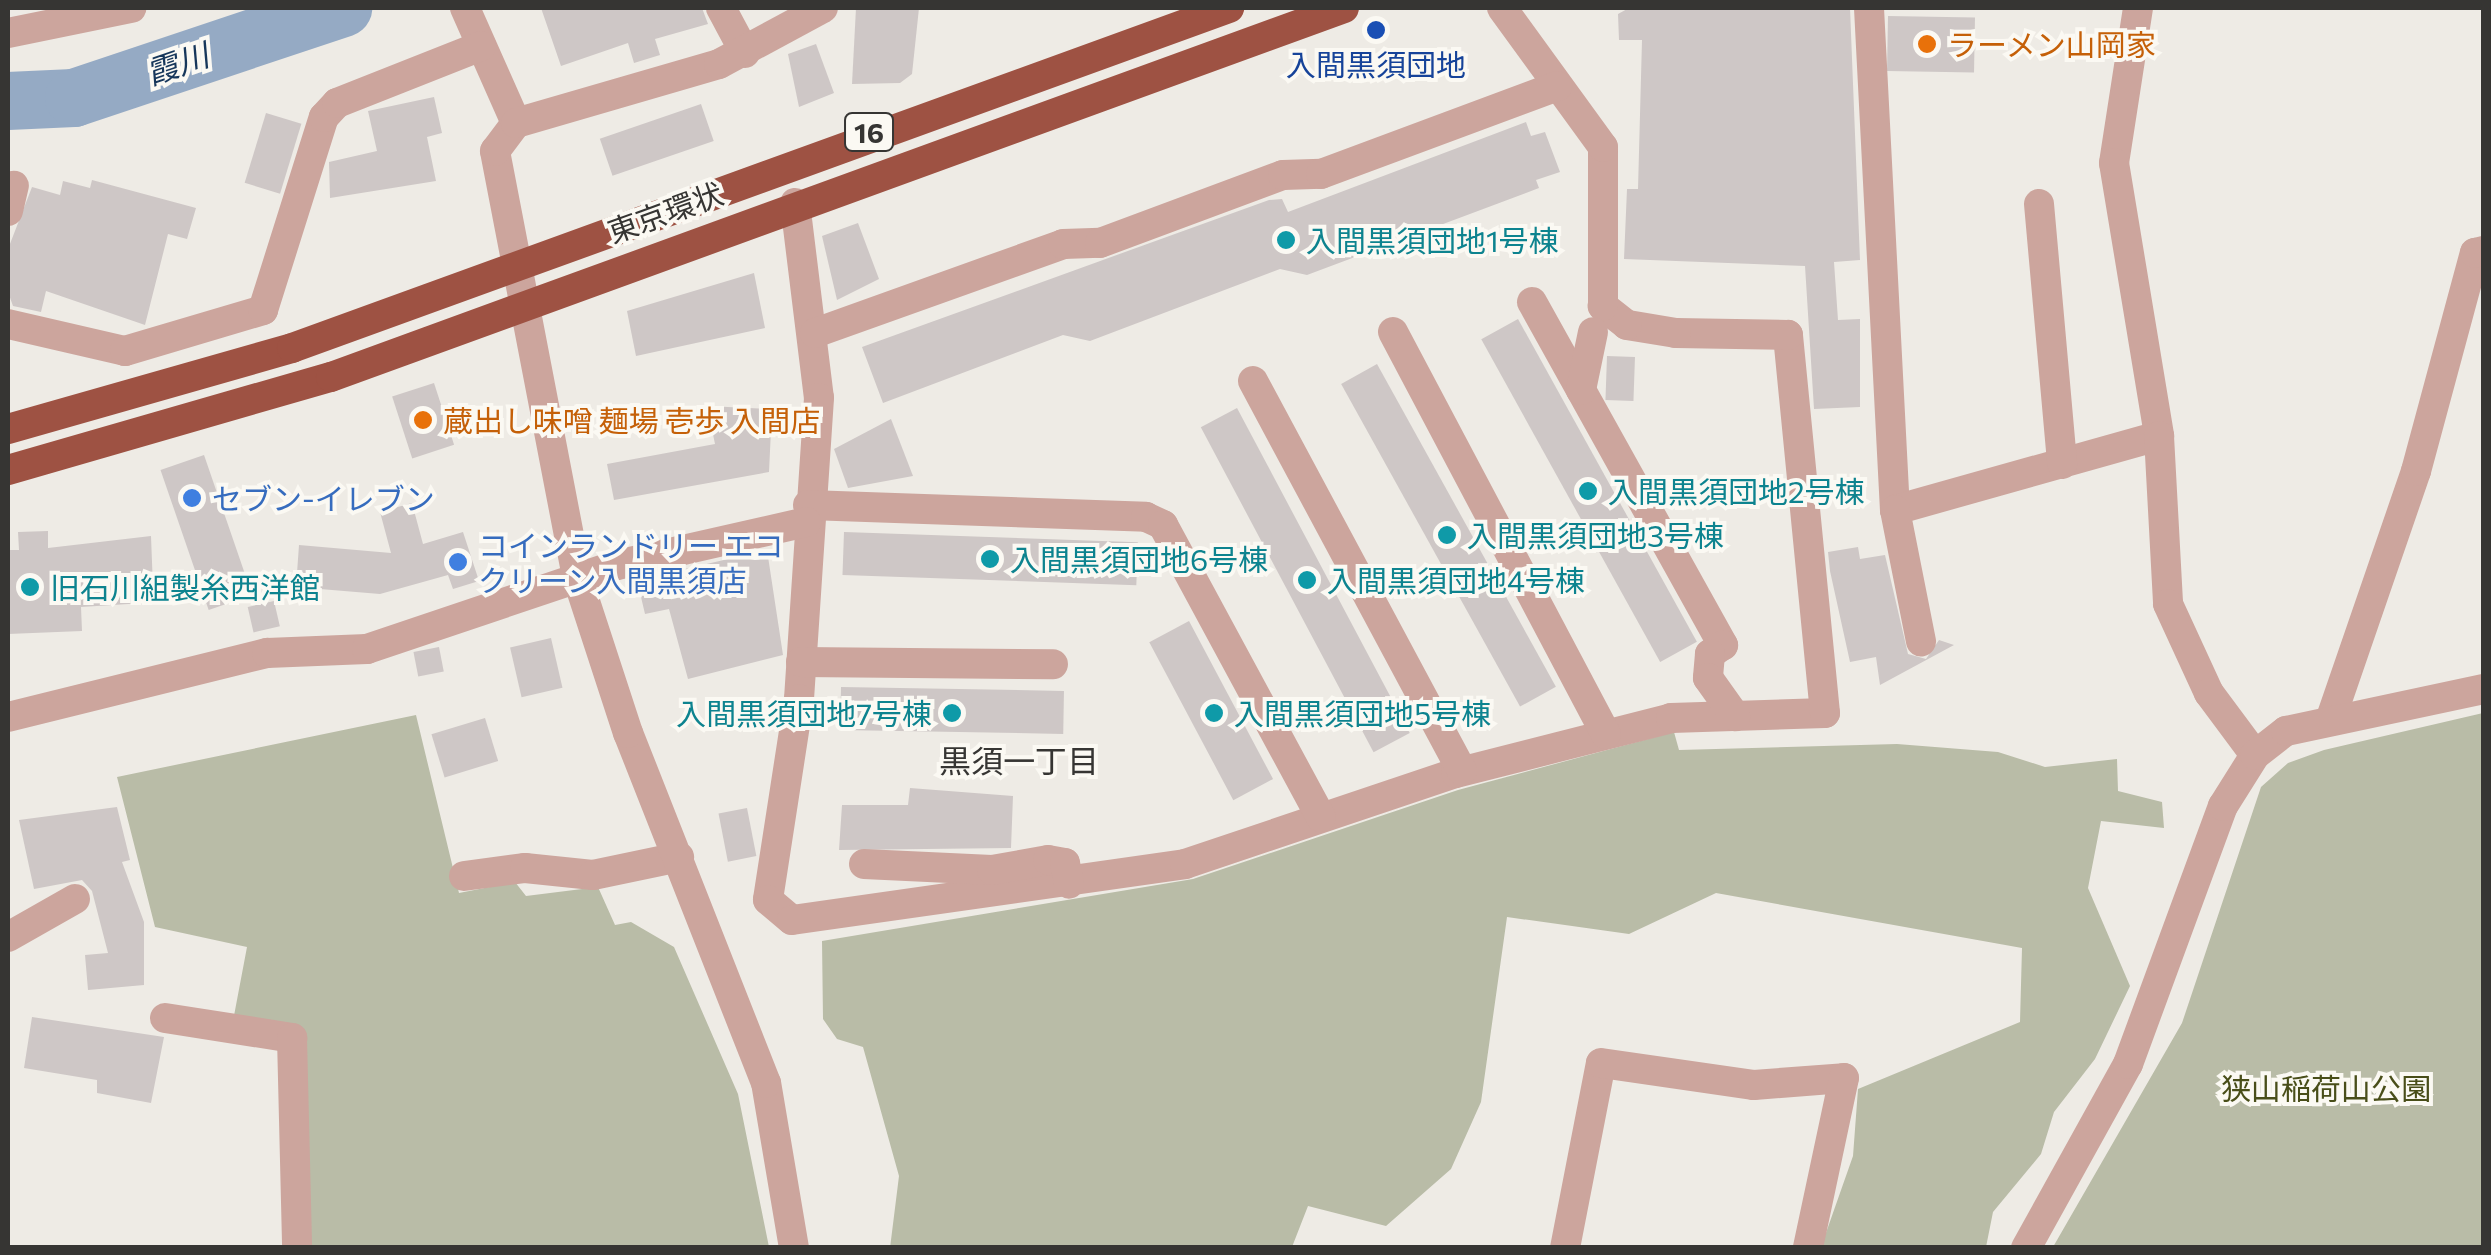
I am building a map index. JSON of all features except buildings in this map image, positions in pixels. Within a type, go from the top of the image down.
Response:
[{"type":"highway","name":"東京環状","points":[[8,429],[292,348],[1228,8]]},
{"type":"highway","name":"東京環状","points":[[8,470],[314,382],[794,202],[1344,8]]},
{"type":"street","points":[[8,33],[60,16],[131,8]]},
{"type":"street","points":[[721,8],[745,53]]},
{"type":"street","points":[[794,1248],[766,1083],[577,577],[513,266],[495,151],[516,122],[745,53],[823,8]]},
{"type":"street","points":[[794,202],[815,333],[800,662],[768,900],[792,920],[1069,884],[1185,864],[1462,771],[1671,718],[1825,713],[1788,335],[1676,333],[1627,325],[1604,306],[1603,147],[1502,8]]},
{"type":"street","points":[[1868,8],[1895,510],[1921,641]]},
{"type":"street","points":[[2138,8],[2114,164],[2159,436],[2168,604],[2209,694],[2255,755]]},
{"type":"street","points":[[465,9],[516,122]]},
{"type":"street","points":[[8,324],[124,351],[263,310],[324,117],[337,104],[481,46]]},
{"type":"street","points":[[815,333],[1062,244],[1100,243],[1283,175],[1321,174],[1557,86]]},
{"type":"street","points":[[2039,204],[2062,464]]},
{"type":"street","points":[[2331,718],[2416,470],[2475,252],[2484,251]]},
{"type":"street","points":[[1532,302],[1723,645],[1710,654],[1708,678],[1736,716]]},
{"type":"street","points":[[1392,332],[1606,734]]},
{"type":"street","points":[[1581,390],[1594,332]]},
{"type":"street","points":[[1252,382],[1462,771]]},
{"type":"street","points":[[1895,510],[2159,436]]},
{"type":"street","points":[[8,717],[266,654],[366,649],[577,577],[807,514],[1146,517],[1164,525],[1321,817]]},
{"type":"street","points":[[800,662],[1053,664]]},
{"type":"street","points":[[2026,1248],[2128,1064],[2223,806],[2255,755],[2286,731],[2331,718],[2484,689]]},
{"type":"street","points":[[464,876],[525,868],[593,875],[679,857]]},
{"type":"street","points":[[864,864],[992,870],[1048,860],[1065,864],[1069,884]]},
{"type":"street","points":[[8,937],[75,899]]},
{"type":"street","points":[[165,1018],[292,1038],[297,1248]]},
{"type":"street","points":[[1565,1248],[1601,1063],[1754,1085],[1844,1078],[1808,1248]]},
{"type":"green space","name":"狭山稲荷山公園","points":[[2483,713],[2483,1247],[2053,1247],[2182,1023],[2261,787],[2288,763],[2324,750]]},
{"type":"green space","points":[[416,715],[459,893],[515,882],[526,896],[598,887],[615,925],[631,922],[674,947],[738,1094],[769,1247],[303,1247],[299,1033],[233,1021],[247,947],[155,927],[117,777]]},
{"type":"green space","points":[[1674,732],[1679,750],[1897,744],[1998,752],[2045,767],[2117,759],[2118,791],[2162,802],[2164,828],[2101,821],[2088,888],[2130,986],[2095,1059],[2054,1112],[2041,1154],[1993,1212],[1986,1247],[1821,1247],[1853,1156],[1858,1089],[2020,1022],[2022,948],[1716,893],[1629,934],[1507,917],[1481,1102],[1451,1169],[1386,1226],[1308,1206],[1292,1247],[890,1248],[899,1176],[863,1047],[837,1039],[823,1019],[822,941],[1193,879],[1458,790]]},
{"type":"waterway","name":"霞川","points":[[8,101],[74,98],[343,8]]},
{"type":"place","name":"入間黒須団地","points":[[1376,30]]},
{"type":"place","name":"ラーメン山岡家","points":[[1927,44]]},
{"type":"place","name":"入間黒須団地1号棟","points":[[1286,240]]},
{"type":"place","name":"蔵出し味噌 麺場 壱歩 入間店","points":[[423,420]]},
{"type":"place","name":"入間黒須団地2号棟","points":[[1588,491]]},
{"type":"place","name":"セブン-イレブン","points":[[192,498]]},
{"type":"place","name":"入間黒須団地3号棟","points":[[1447,535]]},
{"type":"place","name":"入間黒須団地6号棟","points":[[990,559]]},
{"type":"place","name":"コインランドリー エコ クリーン入間黒須店","points":[[458,562]]},
{"type":"place","name":"入間黒須団地4号棟","points":[[1307,580]]},
{"type":"place","name":"旧石川組製糸西洋館","points":[[30,587]]},
{"type":"place","name":"入間黒須団地7号棟","points":[[952,713]]},
{"type":"place","name":"入間黒須団地5号棟","points":[[1214,713]]},
{"type":"district","name":"黒須一丁目","points":[[1019,760]]}]
